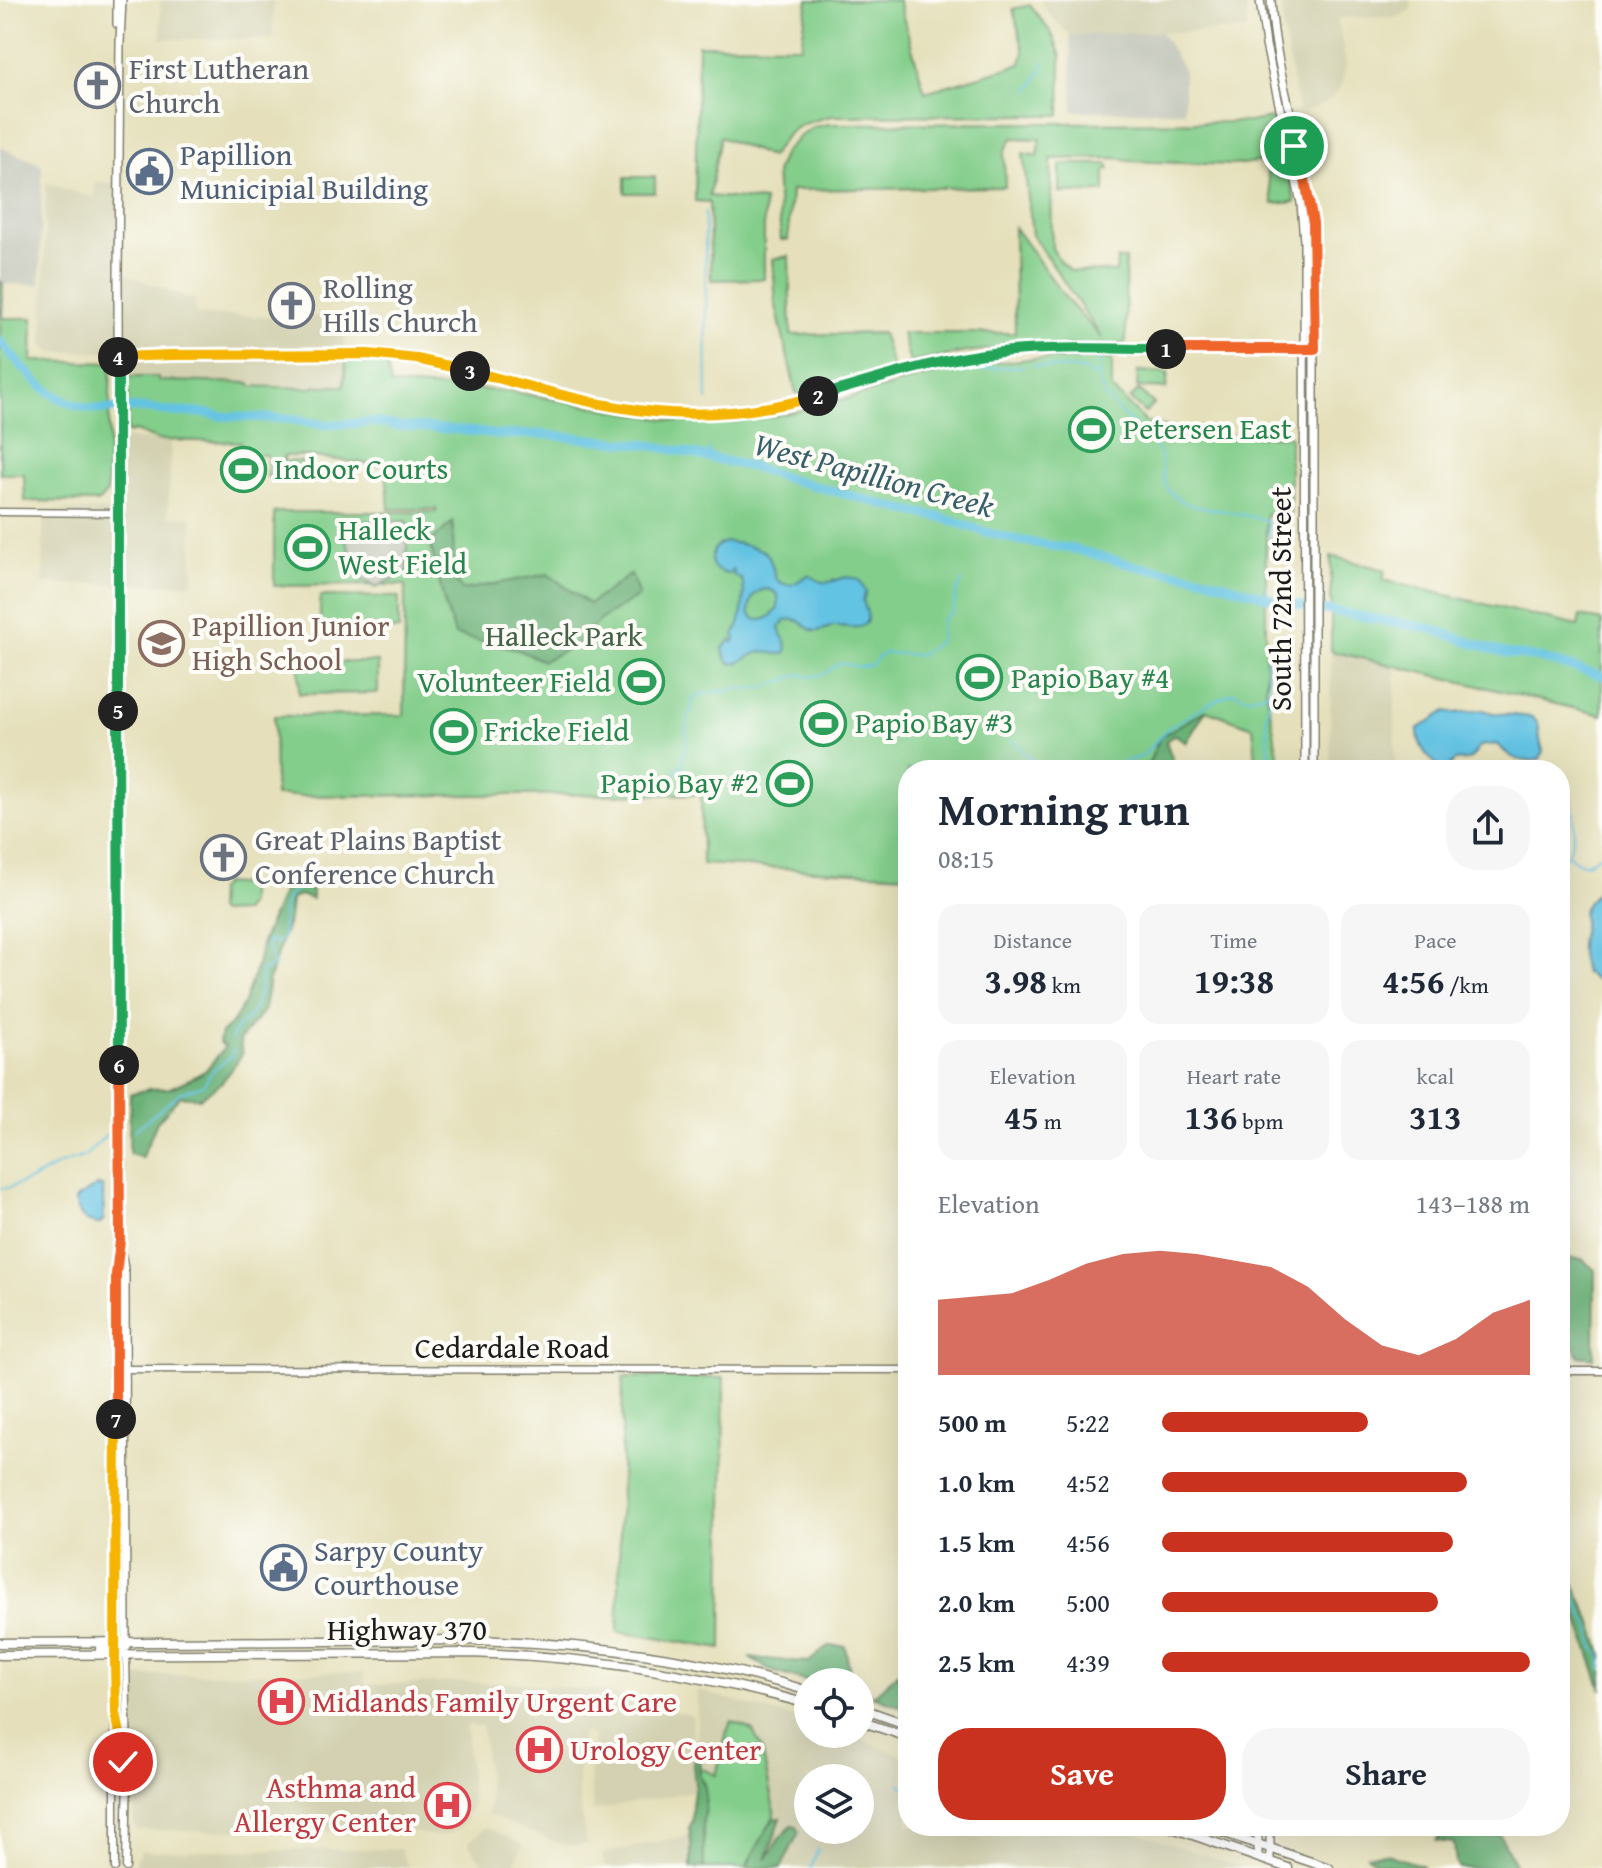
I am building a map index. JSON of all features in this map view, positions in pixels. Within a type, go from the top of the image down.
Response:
[{"type":"highway","name":"Highway 370","points":[[126,1648],[236,1641],[470,1640],[575,1646],[681,1660],[794,1687]]},
{"type":"highway","name":"Highway 370","points":[[0,1643],[554,1657],[667,1671],[794,1700]]},
{"type":"highway","name":"Highway 370","points":[[0,1655],[115,1648]]},
{"type":"highway","points":[[874,1713],[898,1721]]},
{"type":"highway","points":[[874,1726],[898,1734]]},
{"type":"highway","points":[[1195,1836],[1270,1865],[1288,1868]]},
{"type":"highway","points":[[1232,1836],[1329,1868]]},
{"type":"main road","points":[[120,0],[120,1241],[116,1274],[121,1369],[128,1766],[126,1868]]},
{"type":"main road","name":"South 72nd Street","points":[[1260,0],[1266,45],[1303,170],[1314,234],[1310,349],[1310,632],[1314,760]]},
{"type":"main road","name":"South 72nd Street","points":[[1271,0],[1304,228],[1310,349]]},
{"type":"main road","points":[[118,356],[392,356],[444,364],[622,408],[714,413],[794,403],[943,361],[1001,352],[1310,349]]},
{"type":"main road","points":[[0,512],[119,513]]},
{"type":"main road","name":"South 72nd Street","points":[[1305,760],[1310,632]]},
{"type":"main road","points":[[115,1868],[115,1648],[121,1369]]},
{"type":"main road","name":"Cedardale Road","points":[[121,1369],[898,1370]]},
{"type":"main road","points":[[1570,1371],[1602,1371]]},
{"type":"main road","points":[[116,1713],[123,1762],[128,1766]]},
{"type":"main road","points":[[115,1766],[123,1773],[123,1807],[126,1812]]},
{"type":"main road","points":[[1258,1836],[1258,1868]]},
{"type":"main road","points":[[1270,1836],[1270,1865]]},
{"type":"shaded area","points":[[160,0],[273,0],[273,39],[161,39]]},
{"type":"shaded area","points":[[1041,0],[1246,0],[1247,30],[1070,35],[1046,11]]},
{"type":"shaded area","points":[[1282,0],[1411,0],[1411,11],[1396,17],[1337,18],[1346,64],[1341,87],[1329,101],[1299,114],[1283,28]]},
{"type":"shaded area","points":[[1161,32],[1184,71],[1184,111],[1073,111],[1070,35]]},
{"type":"shaded area","points":[[0,147],[42,165],[40,285],[3,284],[0,281]]},
{"type":"shaded area","points":[[95,182],[119,182],[117,271],[195,300],[196,315],[344,315],[345,386],[117,381],[117,352],[50,352],[43,343],[46,183],[94,198]]},
{"type":"shaded area","points":[[120,438],[171,441],[168,516],[192,517],[193,584],[43,584],[43,510],[120,511]]},
{"type":"shaded area","points":[[353,521],[407,521],[408,572],[376,587],[359,577],[341,525]]},
{"type":"shaded area","points":[[1331,651],[1395,666],[1395,760],[1330,760]]},
{"type":"shaded area","points":[[364,1672],[365,1685],[517,1683],[601,1691],[693,1716],[693,1791],[593,1811],[590,1772],[593,1734],[581,1732],[578,1789],[586,1844],[560,1844],[488,1815],[482,1726],[466,1726],[472,1805],[465,1821],[448,1834],[138,1830],[134,1825],[135,1677]]},
{"type":"shaded area","points":[[697,1690],[794,1718],[794,1748],[874,1748],[874,1745],[898,1753],[898,1836],[1147,1836],[1243,1868],[695,1868]]},
{"type":"shaded area","points":[[486,1827],[523,1844],[512,1868],[486,1868],[468,1843]]},
{"type":"shaded area","points":[[693,1834],[693,1865],[678,1868],[605,1868],[602,1854]]},
{"type":"shaded area","points":[[400,1849],[408,1868],[136,1868],[136,1857],[140,1857],[140,1851]]},
{"type":"green space","points":[[808,0],[898,0],[925,92],[1021,64],[1024,52],[1013,9],[1030,5],[1052,34],[1061,56],[1060,115],[832,116],[796,128],[771,157],[720,137],[709,196],[764,201],[764,279],[711,280],[709,202],[695,201],[698,45],[801,46]]},
{"type":"green space","points":[[1271,118],[1278,124],[1295,202],[1273,204],[1265,161],[1234,165],[1127,161],[1119,158],[1051,159],[1052,248],[1059,260],[1071,271],[1116,272],[1117,259],[1125,259],[1124,344],[1009,347],[910,363],[902,333],[1015,333],[1014,227],[1068,301],[1102,338],[1032,235],[1023,153],[1038,156],[1040,139],[1012,138],[1004,152],[1005,187],[791,190],[788,240],[781,240],[776,172],[784,152],[814,127],[829,124],[1250,122]]},
{"type":"green space","points":[[1108,164],[1110,169],[1105,170],[1105,192],[1060,193],[1060,166]]},
{"type":"green space","points":[[625,177],[655,177],[655,193],[625,193]]},
{"type":"green space","points":[[789,256],[791,335],[882,333],[893,369],[802,395],[796,393],[776,306],[773,259]]},
{"type":"green space","points":[[0,281],[3,284],[2,318],[33,318],[32,361],[111,363],[107,493],[98,502],[25,501],[24,474],[0,474]]},
{"type":"green space","name":"Halleck Park","points":[[1029,359],[1112,359],[1112,389],[1146,422],[1204,436],[1290,436],[1290,513],[1266,514],[1266,689],[1279,760],[1256,760],[1253,727],[1206,710],[1160,737],[1150,760],[898,760],[898,874],[702,864],[701,794],[275,796],[274,716],[404,715],[405,585],[376,588],[371,585],[274,586],[274,512],[436,512],[436,509],[389,509],[386,466],[284,456],[284,461],[309,462],[309,478],[267,477],[267,455],[246,455],[240,442],[158,440],[135,431],[127,433],[128,377],[314,388],[344,386],[346,361],[386,362],[391,385],[508,391],[675,421],[709,423],[743,421],[811,408],[986,364]],"holes":[[[353,521],[407,521],[407,572],[376,587],[359,577],[341,525]]]},
{"type":"green space","points":[[1138,371],[1168,373],[1166,389],[1137,387]]},
{"type":"green space","points":[[1139,390],[1154,404],[1145,413],[1130,399]]},
{"type":"green space","points":[[453,522],[454,579],[462,590],[548,574],[589,604],[631,574],[639,596],[601,619],[572,647],[543,661],[521,651],[455,635],[430,542]]},
{"type":"green space","points":[[1331,556],[1385,570],[1383,580],[1578,626],[1580,616],[1602,621],[1602,715],[1331,651]]},
{"type":"green space","points":[[320,596],[399,597],[399,630],[375,630],[372,635],[369,630],[320,630]]},
{"type":"green space","points":[[299,662],[378,662],[378,693],[299,694]]},
{"type":"green space","points":[[1206,710],[1186,743],[1175,734],[1166,741],[1173,760],[1150,760],[1160,737]]},
{"type":"green space","points":[[224,883],[249,885],[249,903],[244,912],[220,913],[217,910],[218,890]]},
{"type":"green space","points":[[297,883],[312,890],[312,899],[299,895],[291,899],[289,918],[269,979],[264,1010],[240,1040],[242,1055],[222,1082],[200,1098],[180,1096],[157,1122],[142,1157],[129,1154],[130,1094],[170,1088],[192,1078],[205,1071],[225,1047],[219,1042],[221,1033],[233,1022],[243,1005],[262,941],[284,888]]},
{"type":"green space","points":[[1570,1258],[1582,1259],[1595,1270],[1594,1358],[1579,1356],[1571,1338]]},
{"type":"green space","points":[[623,1377],[724,1378],[722,1649],[618,1632]]},
{"type":"green space","points":[[1570,1575],[1591,1620],[1602,1654],[1602,1690],[1575,1610],[1570,1607]]},
{"type":"green space","points":[[828,1646],[845,1646],[849,1668],[794,1668],[794,1678],[774,1672],[749,1658],[809,1662]]},
{"type":"green space","points":[[898,1673],[898,1705],[874,1696],[874,1695]]},
{"type":"green space","points":[[732,1721],[753,1731],[762,1749],[774,1816],[747,1868],[703,1868],[706,1796],[700,1768],[716,1775]]},
{"type":"green space","points":[[695,1753],[699,1753],[700,1777],[706,1796],[704,1868],[691,1868],[689,1828],[695,1784]]},
{"type":"green space","points":[[781,1818],[766,1860],[779,1839],[794,1826],[794,1842],[781,1868],[748,1868],[748,1863],[773,1819]]},
{"type":"green space","points":[[1439,1836],[1501,1836],[1517,1868],[1459,1868],[1454,1843],[1436,1841]]},
{"type":"green space","points":[[1386,1854],[1423,1866],[1391,1866],[1377,1863],[1367,1855]]},
{"type":"water","points":[[724,543],[749,546],[764,552],[777,580],[786,584],[793,584],[808,575],[822,582],[847,577],[859,580],[866,592],[863,600],[867,613],[865,624],[860,627],[834,626],[818,631],[799,621],[786,620],[779,627],[787,646],[784,654],[760,652],[737,663],[728,661],[723,648],[736,639],[734,635],[741,616],[744,593],[742,580],[733,575],[734,571],[723,573],[715,569],[712,563],[714,550]],"holes":[[[762,590],[778,595],[775,612],[764,620],[752,617],[749,613],[753,597]]]},
{"type":"water","points":[[1483,710],[1532,717],[1538,723],[1543,751],[1540,759],[1516,759],[1497,744],[1480,746],[1467,760],[1432,760],[1423,750],[1418,729],[1446,711]]},
{"type":"water","points":[[1602,888],[1602,983],[1585,974],[1580,946],[1584,908]]},
{"type":"water","points":[[99,1185],[103,1187],[104,1219],[100,1224],[83,1218],[75,1201]]},
{"type":"waterway","points":[[1028,90],[1045,62]]},
{"type":"waterway","points":[[705,212],[707,400]]},
{"type":"waterway","name":"West Papillion Creek","points":[[0,341],[41,385],[52,394],[79,406],[290,419],[326,425],[375,422],[498,435],[540,434],[649,445],[756,468],[1017,540],[1202,577],[1286,603],[1432,629],[1490,649],[1539,658],[1602,676]]},
{"type":"waterway","points":[[1099,360],[1099,382],[1104,395],[1151,440],[1160,455],[1167,488],[1171,493],[1194,506],[1266,520],[1274,554]]},
{"type":"waterway","points":[[952,372],[1024,366]]},
{"type":"waterway","points":[[1034,366],[1083,370],[1098,377]]},
{"type":"waterway","points":[[709,449],[711,458]]},
{"type":"waterway","name":"West Papillion Creek","points":[[983,537],[986,532]]},
{"type":"waterway","points":[[662,793],[682,763],[688,746],[686,727],[694,698],[736,688],[766,687],[801,674],[809,677],[824,674],[840,663],[861,667],[872,665],[885,653],[919,655],[940,640],[942,620],[953,611],[962,581]]},
{"type":"waterway","points":[[1267,588],[1267,596]]},
{"type":"waterway","points":[[1283,611],[1286,603]]},
{"type":"waterway","points":[[1270,760],[1266,721],[1270,697],[1267,664],[1274,648]]},
{"type":"waterway","points":[[1129,760],[1142,757],[1168,728],[1208,704],[1234,692],[1252,697],[1270,691]]},
{"type":"waterway","points":[[1012,740],[1032,760]]},
{"type":"waterway","points":[[682,765],[689,793]]},
{"type":"waterway","points":[[1570,797],[1574,819],[1570,846]]},
{"type":"waterway","points":[[1570,856],[1586,863],[1602,854]]},
{"type":"waterway","points":[[232,1040],[234,1032],[256,1005],[262,971],[273,967],[267,943],[270,940],[277,943],[282,939],[285,904],[297,889]]},
{"type":"waterway","points":[[135,1130],[180,1093],[203,1085],[214,1069],[232,1056],[233,1050]]},
{"type":"waterway","points":[[0,1188],[30,1180],[58,1165],[85,1156],[107,1134]]},
{"type":"waterway","points":[[1571,1589],[1590,1629],[1594,1648],[1600,1655],[1602,1670]]},
{"type":"waterway","points":[[811,1868],[818,1849]]},
{"type":"place","name":"First Lutheran Church","points":[[98,86]]},
{"type":"place","name":"Papillion Municipial Building","points":[[149,172]]},
{"type":"place","name":"Rolling Hills Church","points":[[292,305]]},
{"type":"place","name":"Petersen East","points":[[1092,429]]},
{"type":"place","name":"Indoor Courts","points":[[243,469]]},
{"type":"place","name":"Halleck West Field","points":[[307,547]]},
{"type":"place","name":"Papillion Junior High School","points":[[161,643]]},
{"type":"place","name":"Papio Bay #4","points":[[980,678]]},
{"type":"place","name":"Volunteer Field","points":[[642,682]]},
{"type":"place","name":"Papio Bay #3","points":[[824,723]]},
{"type":"place","name":"Fricke Field","points":[[453,731]]},
{"type":"place","name":"Papio Bay #2","points":[[790,783]]},
{"type":"place","name":"Great Plains Baptist Conference Church","points":[[224,857]]},
{"type":"place","name":"Sarpy County Courthouse","points":[[283,1568]]},
{"type":"place","name":"Midlands Family Urgent Care","points":[[281,1702]]},
{"type":"place","name":"Urology Center","points":[[539,1750]]},
{"type":"place","name":"Asthma and Allergy Center","points":[[447,1805]]},
{"type":"route","points":[[123,1762],[116,1713],[115,1664],[116,1274],[120,1241],[118,356],[392,356],[444,364],[622,408],[714,413],[794,403],[943,361],[1001,352],[1315,349],[1313,223],[1303,170],[1294,146]]}]
